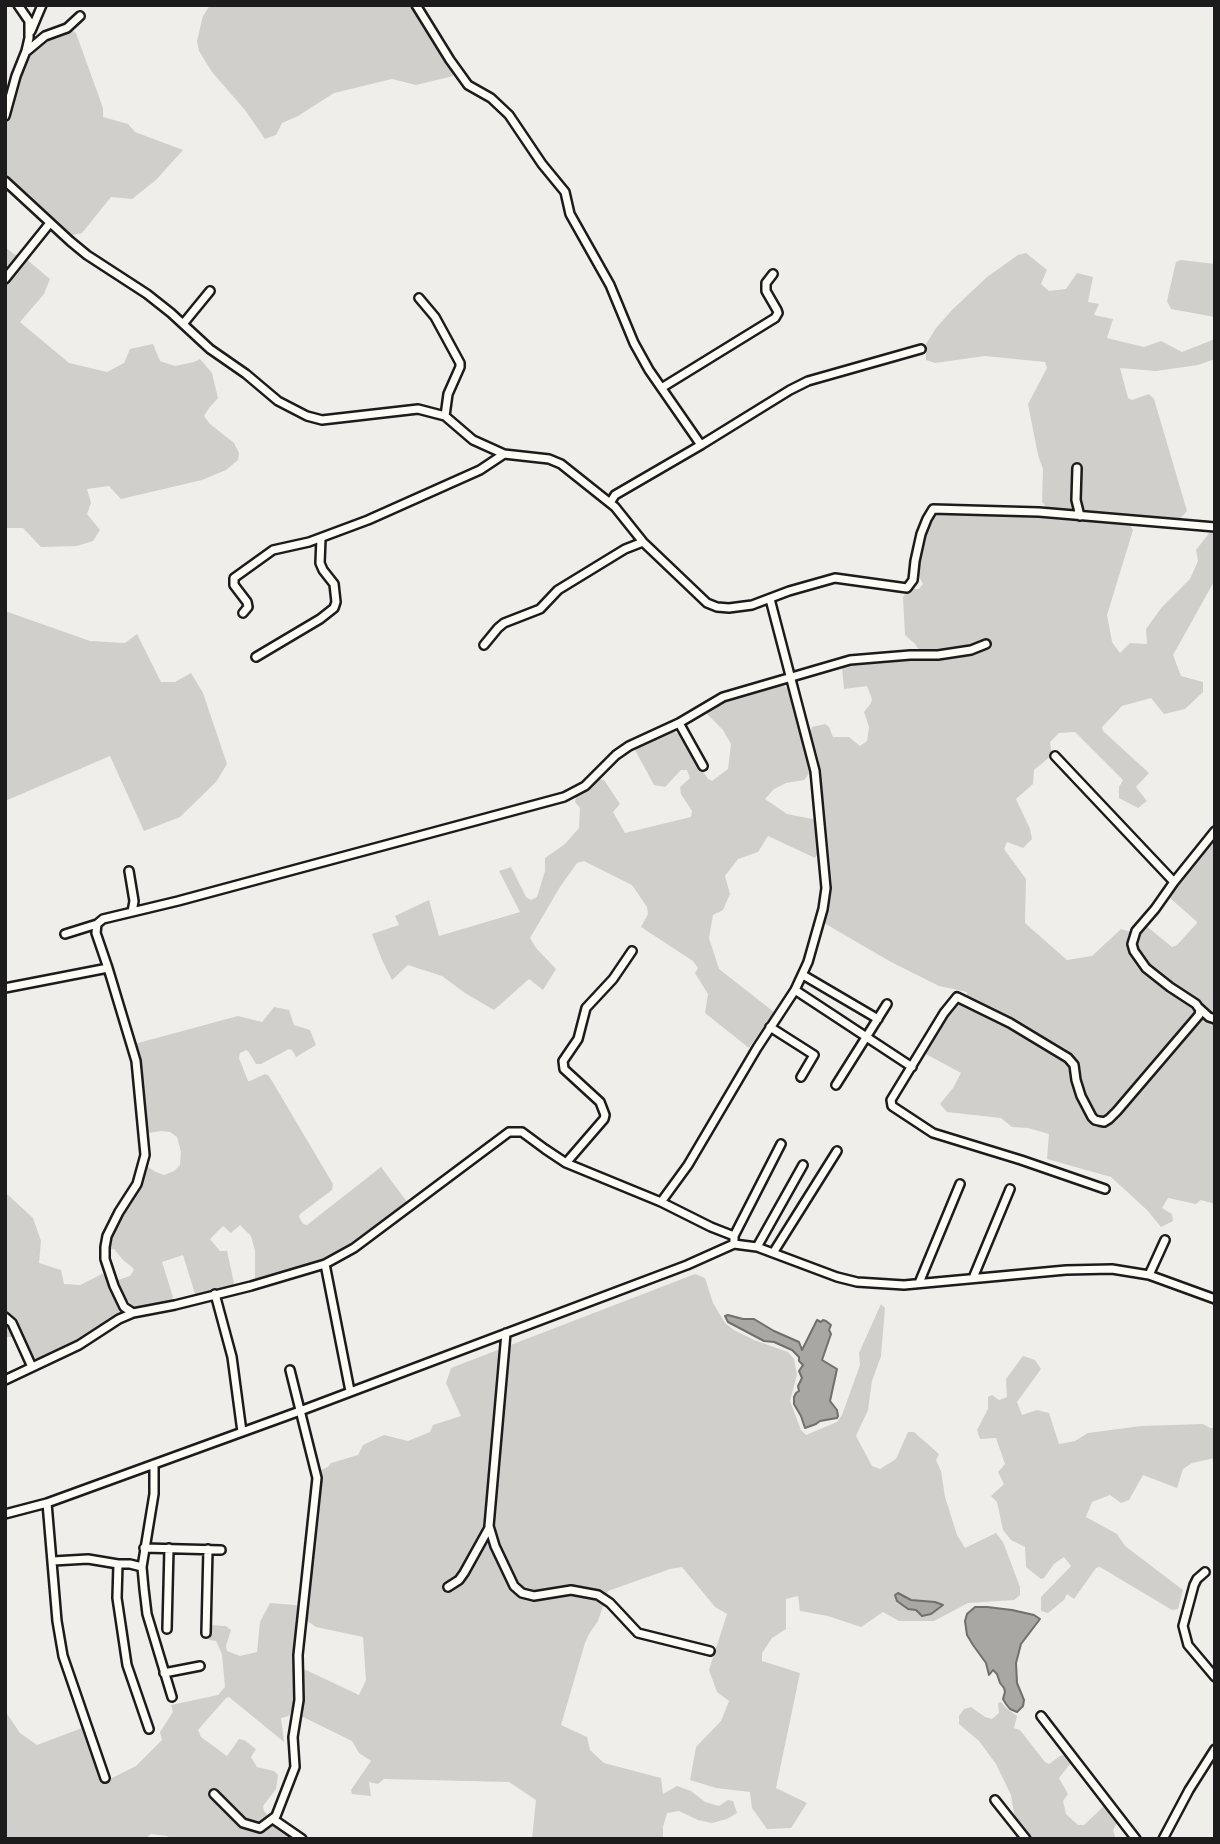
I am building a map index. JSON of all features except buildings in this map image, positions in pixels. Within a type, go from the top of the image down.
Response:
[{"type":"street","points":[[5,116],[29,35],[29,21],[18,5]]},
{"type":"street","points":[[29,35],[41,5]]},
{"type":"street","points":[[416,5],[468,85],[491,98],[509,115],[542,164],[565,192],[570,214],[610,285],[634,343],[649,370],[701,445]]},
{"type":"street","points":[[26,51],[45,36],[70,26],[80,16]]},
{"type":"street","points":[[5,181],[87,255],[147,294],[210,349],[278,401],[315,419],[418,409],[445,416],[473,440],[504,454],[549,459],[561,464],[610,503],[643,542],[712,606],[729,608],[752,605],[835,578],[903,588],[910,586],[914,580],[921,534],[933,509],[1039,512],[1215,527]]},
{"type":"street","points":[[5,279],[50,223]]},
{"type":"street","points":[[663,387],[775,318],[778,313],[766,291],[766,283],[773,274]]},
{"type":"street","points":[[183,324],[210,291]]},
{"type":"street","points":[[419,298],[445,332],[460,362],[447,394],[445,416]]},
{"type":"street","points":[[610,503],[615,495],[808,381],[921,349]]},
{"type":"street","points":[[243,613],[248,604],[233,585],[234,578],[273,550],[321,538],[368,520],[480,470],[504,454]]},
{"type":"street","points":[[1077,468],[1076,500],[1080,516]]},
{"type":"street","points":[[256,657],[334,608],[334,584],[320,563],[321,538]]},
{"type":"street","points":[[484,645],[498,628],[540,609],[558,590],[625,549],[643,542]]},
{"type":"street","points":[[661,1202],[688,1165],[725,1100],[795,990],[816,938],[823,909],[826,888],[816,771],[770,599]]},
{"type":"street","points":[[65,934],[97,924],[103,919],[564,797],[585,786],[629,746],[680,723],[723,697],[850,660],[910,655],[938,656],[971,650],[985,643]]},
{"type":"street","points":[[680,723],[703,766]]},
{"type":"street","points":[[1055,756],[1174,882]]},
{"type":"street","points":[[1215,831],[1136,931],[1132,944],[1146,968],[1215,1019]]},
{"type":"street","points":[[130,871],[134,901],[132,912]]},
{"type":"street","points":[[97,924],[97,941],[108,968],[135,1061],[145,1155],[137,1184],[119,1212],[104,1247],[108,1272],[124,1307],[133,1312]]},
{"type":"street","points":[[566,1163],[604,1119],[605,1109],[566,1072],[563,1061],[578,1040],[586,1008],[614,979],[632,951]]},
{"type":"street","points":[[5,988],[108,968]]},
{"type":"street","points":[[803,975],[878,1020]]},
{"type":"street","points":[[795,990],[912,1067]]},
{"type":"street","points":[[1105,1189],[933,1133],[892,1106],[892,1096],[957,997],[1010,1023],[1068,1058],[1074,1065],[1078,1088],[1088,1110],[1095,1120],[1104,1122],[1117,1111],[1192,1024],[1199,1015],[1198,1007]]},
{"type":"street","points":[[836,1084],[887,1004]]},
{"type":"street","points":[[770,1027],[814,1055],[801,1077]]},
{"type":"street","points":[[5,1380],[79,1345],[133,1312],[264,1282],[325,1264],[354,1248],[509,1132],[522,1132],[566,1163],[661,1202],[734,1240],[858,1282],[919,1283],[1112,1269],[1149,1275],[1215,1299]]},
{"type":"street","points":[[5,1514],[47,1503],[300,1411],[687,1265],[734,1240],[782,1144]]},
{"type":"street","points":[[773,1252],[837,1151]]},
{"type":"street","points":[[757,1247],[803,1166]]},
{"type":"street","points":[[919,1283],[960,1184]]},
{"type":"street","points":[[973,1278],[1010,1189]]},
{"type":"street","points":[[1149,1275],[1165,1240]]},
{"type":"street","points":[[325,1264],[350,1391]]},
{"type":"street","points":[[215,1294],[233,1357],[242,1432]]},
{"type":"street","points":[[5,1317],[12,1323],[32,1367]]},
{"type":"street","points":[[506,1333],[489,1528],[514,1586],[522,1594],[534,1596],[571,1591],[598,1595],[610,1603],[638,1633],[710,1651]]},
{"type":"street","points":[[214,1794],[243,1823],[260,1828],[273,1819],[280,1807],[295,1767],[293,1737],[299,1700],[298,1655],[317,1478],[290,1370]]},
{"type":"street","points":[[154,1464],[152,1514],[142,1567],[145,1601],[172,1697]]},
{"type":"street","points":[[47,1503],[57,1622],[63,1656],[104,1778]]},
{"type":"street","points":[[448,1587],[464,1573],[489,1528]]},
{"type":"street","points":[[144,1548],[221,1550]]},
{"type":"street","points":[[167,1629],[169,1548]]},
{"type":"street","points":[[206,1633],[208,1549]]},
{"type":"street","points":[[52,1561],[88,1559],[142,1567]]},
{"type":"street","points":[[118,1564],[117,1598],[127,1665],[149,1729]]},
{"type":"street","points":[[1205,1572],[1194,1585],[1183,1626],[1188,1645],[1215,1677]]},
{"type":"street","points":[[164,1673],[200,1665]]},
{"type":"street","points":[[1041,1716],[1136,1839]]},
{"type":"street","points":[[1163,1839],[1215,1749]]},
{"type":"street","points":[[995,1800],[1026,1839]]},
{"type":"street","points":[[273,1819],[302,1839]]},
{"type":"shaded area","points":[[210,5],[414,5],[452,66],[453,76],[416,85],[392,79],[334,93],[282,123],[276,135],[265,139],[245,110],[212,72],[199,51],[197,41],[200,28]]},
{"type":"shaded area","points":[[71,29],[76,33],[103,108],[103,117],[128,124],[135,132],[183,150],[156,180],[132,199],[111,197],[82,233],[69,236],[5,175],[5,122],[28,52],[41,40]]},
{"type":"shaded area","points":[[5,247],[26,259],[50,279],[44,294],[20,322],[69,363],[107,372],[124,363],[130,349],[153,344],[160,361],[175,366],[200,359],[212,373],[218,398],[204,416],[234,443],[239,453],[238,460],[226,470],[202,480],[121,499],[109,486],[87,489],[91,503],[87,514],[100,530],[93,541],[77,546],[41,547],[23,528],[5,528]]},
{"type":"shaded area","points":[[1026,253],[1047,270],[1041,284],[1049,291],[1066,289],[1077,273],[1093,277],[1088,302],[1099,304],[1094,315],[1113,319],[1107,338],[1144,347],[1161,341],[1182,352],[1215,339],[1215,359],[1198,365],[1156,371],[1120,368],[1128,398],[1132,400],[1149,394],[1154,399],[1187,511],[1179,520],[1048,509],[1042,502],[1043,469],[1028,404],[1047,368],[1045,362],[985,356],[935,363],[926,360],[926,344],[952,310],[987,277],[1018,255]]},
{"type":"shaded area","points":[[1181,260],[1215,264],[1215,317],[1171,309],[1167,301],[1176,262]]},
{"type":"shaded area","points":[[933,512],[1040,513],[1130,524],[1133,530],[1107,615],[1112,642],[1120,653],[1130,643],[1147,644],[1146,629],[1162,607],[1190,579],[1198,561],[1196,550],[1210,532],[1215,532],[1215,580],[1173,655],[1181,676],[1203,682],[1203,692],[1185,709],[1164,714],[1151,698],[1122,706],[1102,727],[1103,731],[1149,773],[1136,787],[1147,801],[1138,808],[1119,798],[1119,787],[1123,780],[1075,732],[1059,733],[1050,742],[1052,755],[1034,770],[1033,784],[1016,799],[1032,839],[1023,848],[1007,842],[1004,849],[1026,879],[1025,923],[1067,960],[1092,956],[1121,929],[1138,934],[1145,925],[1172,947],[1177,945],[1197,923],[1168,893],[1215,834],[1215,1204],[1201,1200],[1196,1204],[1168,1198],[1162,1208],[1172,1214],[1173,1221],[1161,1227],[1147,1210],[1111,1177],[1047,1159],[1049,1134],[1012,1127],[1001,1118],[947,1112],[940,1104],[961,1073],[924,1053],[950,1009],[957,1001],[967,996],[967,992],[939,986],[891,962],[823,920],[832,884],[818,757],[810,732],[812,727],[825,724],[833,737],[849,737],[860,746],[867,741],[869,727],[864,712],[872,699],[867,686],[844,689],[842,668],[845,664],[919,658],[919,650],[905,635],[903,597],[910,589],[919,589],[923,584],[917,572],[920,548],[928,519]]},
{"type":"shaded area","points":[[5,611],[90,641],[125,643],[137,634],[161,682],[175,682],[191,673],[203,693],[227,764],[216,782],[180,817],[144,831],[110,756],[5,801]]},
{"type":"shaded area","points":[[780,683],[787,688],[811,771],[804,780],[786,783],[774,789],[765,799],[787,814],[817,820],[819,852],[815,858],[768,836],[758,852],[738,859],[725,876],[730,894],[723,910],[713,915],[709,938],[719,969],[774,1012],[749,1048],[705,1013],[708,994],[695,973],[698,968],[693,961],[641,927],[648,914],[647,907],[632,885],[584,861],[577,863],[560,887],[530,938],[556,969],[543,990],[529,979],[494,1010],[442,976],[408,965],[392,980],[372,934],[399,925],[395,916],[429,900],[439,936],[520,912],[499,871],[511,867],[526,897],[531,900],[537,897],[545,871],[545,858],[565,844],[579,828],[580,808],[575,802],[576,797],[600,779],[604,780],[620,804],[613,812],[625,833],[691,817],[692,811],[681,794],[680,787],[690,778],[687,770],[681,770],[665,787],[654,785],[635,750],[669,731],[677,733],[712,781],[728,769],[731,744],[723,730],[707,714],[708,711],[728,699]]},
{"type":"shaded area","points":[[274,1007],[289,1010],[294,1025],[310,1030],[316,1045],[296,1057],[289,1049],[261,1064],[256,1064],[246,1050],[240,1053],[239,1058],[248,1081],[265,1074],[269,1076],[333,1184],[332,1190],[300,1214],[303,1224],[307,1225],[381,1167],[407,1205],[325,1262],[261,1280],[255,1278],[255,1251],[251,1236],[240,1225],[231,1233],[223,1226],[210,1239],[220,1251],[227,1251],[234,1283],[231,1288],[195,1294],[183,1255],[162,1262],[173,1297],[171,1301],[140,1309],[134,1307],[122,1295],[118,1280],[130,1276],[134,1270],[114,1249],[107,1250],[108,1243],[145,1169],[148,1167],[164,1175],[174,1171],[180,1165],[181,1152],[177,1137],[170,1132],[149,1133],[146,1129],[135,1048],[138,1043],[238,1016],[262,1022]]},
{"type":"shaded area","points":[[5,1194],[33,1218],[41,1241],[39,1263],[61,1270],[64,1284],[80,1285],[102,1274],[107,1276],[123,1309],[123,1313],[89,1335],[39,1359],[32,1358],[23,1337],[5,1337]]},
{"type":"shaded area","points":[[695,1274],[705,1278],[713,1303],[725,1323],[754,1340],[788,1352],[794,1359],[797,1375],[790,1401],[801,1430],[806,1435],[837,1422],[842,1415],[860,1365],[859,1353],[881,1304],[885,1308],[881,1356],[872,1381],[868,1410],[856,1436],[872,1466],[880,1469],[896,1459],[908,1432],[914,1432],[939,1454],[936,1460],[957,1535],[965,1548],[996,1533],[1003,1542],[1020,1587],[1020,1595],[1014,1600],[968,1603],[934,1621],[899,1621],[883,1612],[861,1627],[828,1616],[800,1611],[798,1596],[786,1599],[786,1629],[772,1638],[762,1653],[762,1661],[800,1673],[776,1788],[807,1803],[791,1828],[767,1829],[752,1808],[750,1792],[716,1788],[690,1780],[696,1747],[721,1721],[729,1701],[717,1692],[709,1670],[727,1614],[715,1607],[682,1567],[608,1591],[598,1621],[585,1643],[561,1725],[587,1737],[590,1750],[604,1763],[661,1778],[663,1794],[677,1786],[691,1791],[705,1802],[719,1806],[728,1800],[733,1801],[737,1813],[712,1823],[679,1811],[667,1813],[663,1839],[532,1839],[536,1800],[509,1782],[384,1779],[378,1784],[369,1782],[371,1796],[352,1794],[351,1790],[371,1761],[359,1753],[352,1741],[301,1716],[299,1711],[303,1694],[300,1672],[306,1670],[359,1695],[366,1680],[363,1637],[316,1627],[306,1620],[319,1471],[331,1463],[358,1455],[363,1445],[384,1435],[408,1441],[430,1432],[433,1425],[461,1416],[446,1383],[451,1368]]},
{"type":"shaded area","points":[[725,1316],[754,1319],[799,1342],[802,1350],[817,1320],[831,1325],[831,1334],[822,1360],[837,1369],[830,1401],[837,1410],[837,1418],[820,1421],[805,1428],[794,1404],[802,1378],[799,1371],[803,1365],[799,1357],[792,1350],[774,1342],[764,1341],[728,1322]]},
{"type":"shaded area","points":[[1023,1356],[1035,1360],[1041,1369],[1017,1402],[1022,1415],[1037,1410],[1049,1413],[1059,1444],[1075,1441],[1088,1433],[1141,1426],[1203,1424],[1215,1428],[1215,1458],[1192,1463],[1183,1469],[1177,1488],[1143,1475],[1129,1500],[1121,1503],[1110,1495],[1092,1502],[1086,1517],[1117,1534],[1125,1546],[1183,1590],[1178,1609],[1172,1610],[1100,1567],[1096,1568],[1074,1599],[1067,1594],[1064,1600],[1048,1613],[1041,1611],[1041,1597],[1071,1566],[1064,1557],[1041,1579],[1026,1567],[1025,1547],[1011,1540],[1003,1530],[997,1502],[991,1496],[1004,1484],[998,1472],[1005,1464],[996,1438],[980,1439],[977,1430],[988,1409],[988,1397],[992,1395],[999,1400],[1007,1397],[1006,1379]]},
{"type":"shaded area","points":[[898,1593],[911,1600],[943,1605],[931,1614],[922,1616],[897,1601],[895,1595]]},
{"type":"shaded area","points":[[270,1603],[298,1606],[294,1641],[295,1701],[289,1716],[281,1718],[284,1742],[229,1697],[198,1730],[201,1737],[227,1756],[239,1739],[256,1749],[251,1757],[257,1767],[274,1771],[278,1775],[276,1789],[263,1806],[264,1811],[274,1822],[301,1839],[171,1839],[151,1834],[145,1839],[5,1839],[5,1711],[20,1733],[37,1745],[85,1729],[102,1779],[106,1781],[136,1766],[162,1740],[160,1732],[173,1712],[171,1705],[218,1695],[225,1687],[222,1654],[216,1641],[209,1640],[209,1625],[226,1626],[231,1630],[227,1651],[240,1656],[257,1652],[260,1622]]},
{"type":"shaded area","points":[[975,1607],[1012,1610],[1040,1619],[1021,1644],[1016,1663],[1017,1683],[1024,1700],[1023,1706],[1017,1712],[1006,1704],[1003,1699],[1004,1688],[997,1674],[993,1670],[989,1675],[986,1663],[967,1635],[967,1614]]},
{"type":"shaded area","points":[[1001,1702],[1017,1716],[1014,1728],[1020,1730],[1045,1762],[1049,1764],[1064,1755],[1070,1759],[1070,1764],[1059,1778],[1068,1794],[1063,1801],[1066,1814],[1078,1825],[1084,1825],[1106,1804],[1118,1821],[1113,1830],[1116,1839],[1031,1839],[1014,1813],[1011,1795],[996,1764],[979,1741],[959,1724],[959,1716],[964,1709],[971,1707],[992,1719],[999,1713],[998,1703]]}]
